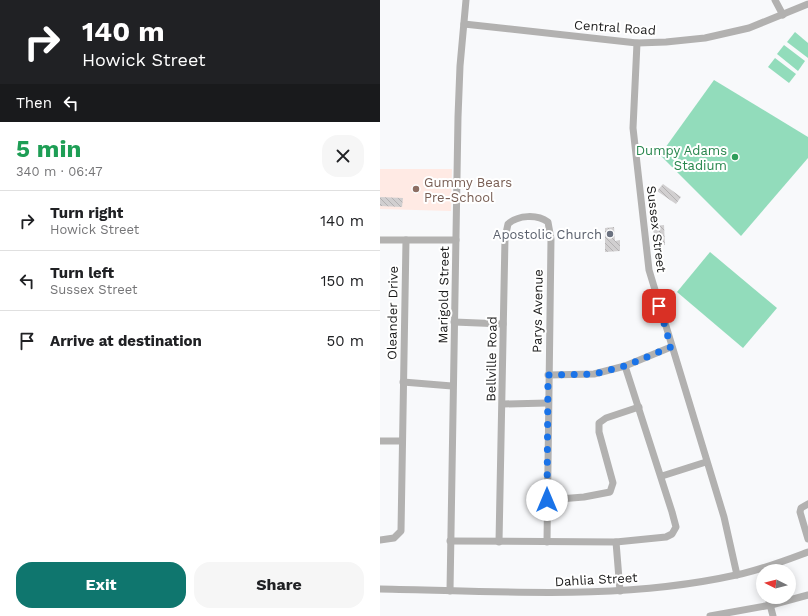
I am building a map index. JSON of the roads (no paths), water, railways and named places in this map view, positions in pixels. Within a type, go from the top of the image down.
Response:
[{"type":"street","name":"Marigold Street","points":[[450,591],[452,386],[460,66],[466,0]]},
{"type":"street","points":[[776,0],[783,15]]},
{"type":"street","name":"Central Road","points":[[464,24],[637,43],[666,42],[705,38],[749,28],[808,4]]},
{"type":"street","name":"Sussex Street","points":[[637,43],[633,128],[647,253],[652,282],[724,517],[737,575]]},
{"type":"street","name":"Bellville Road","points":[[499,542],[503,404],[504,238],[508,224],[517,218],[536,218],[545,220],[549,226]]},
{"type":"street","name":"Parys Avenue","points":[[547,542],[547,403],[551,239],[549,226]]},
{"type":"street","points":[[380,240],[456,240]]},
{"type":"street","name":"Oleander Drive","points":[[380,540],[394,538],[401,531],[406,240]]},
{"type":"street","points":[[454,322],[503,324]]},
{"type":"street","points":[[548,375],[594,374],[625,366],[671,347]]},
{"type":"street","points":[[450,541],[616,542],[666,537],[672,534],[676,527],[675,522],[662,476],[625,366]]},
{"type":"street","points":[[403,382],[452,386]]},
{"type":"street","points":[[503,404],[547,403]]},
{"type":"street","points":[[547,500],[584,497],[610,492],[613,483],[599,432],[599,423],[606,418],[639,408]]},
{"type":"street","points":[[380,441],[402,441]]},
{"type":"street","points":[[662,476],[706,462]]},
{"type":"street","points":[[808,504],[801,508],[800,512],[808,539]]},
{"type":"street","points":[[616,542],[620,591]]},
{"type":"street","name":"Dahlia Street","points":[[781,564],[808,552]]},
{"type":"street","name":"Dahlia Street","points":[[380,589],[562,593],[620,591],[676,586],[756,571]]},
{"type":"street","points":[[710,616],[739,614],[808,596]]},
{"type":"street","points":[[770,605],[773,616]]},
{"type":"place","name":"Dumpy Adams Stadium","points":[[735,157]]},
{"type":"place","name":"Gummy Bears Pre-School","points":[[416,189]]},
{"type":"place","name":"Apostolic Church","points":[[610,234]]}]
